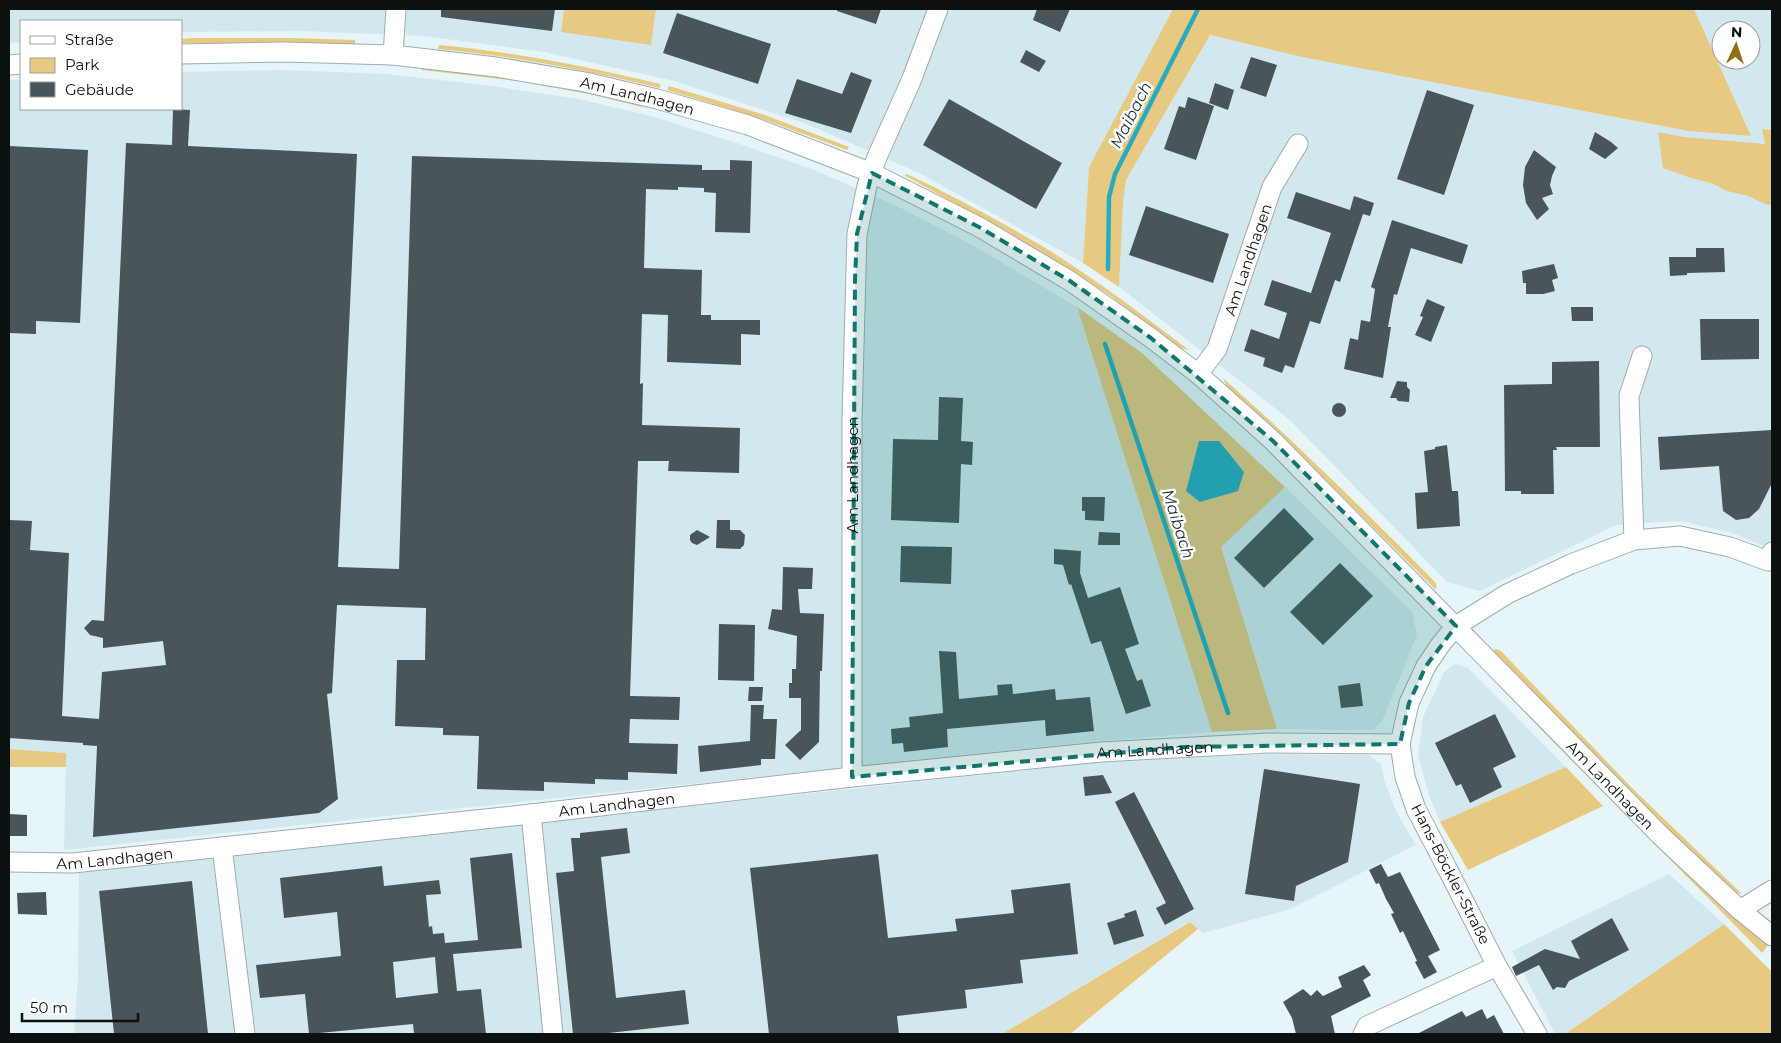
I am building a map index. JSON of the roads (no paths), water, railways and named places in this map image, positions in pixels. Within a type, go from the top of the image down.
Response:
[{"type":"street","points":[[393,55],[396,9]]},
{"type":"street","name":"Am Landhagen","points":[[852,777],[852,420],[857,234],[872,173],[938,9]]},
{"type":"street","name":"Am Landhagen","points":[[182,54],[284,52],[393,55],[496,67],[585,82],[657,99],[748,125],[872,173],[979,227],[1070,282],[1151,338],[1198,374],[1273,441],[1660,835],[1740,910],[1772,936]]},
{"type":"street","name":"Am Landhagen","points":[[1198,374],[1217,349],[1272,187],[1298,144]]},
{"type":"street","points":[[1634,540],[1630,396],[1642,356]]},
{"type":"street","points":[[1456,626],[1506,594],[1571,564],[1634,540],[1680,536],[1730,547],[1771,560]]},
{"type":"street","name":"Hans-Böckler-Straße","points":[[1456,626],[1426,666],[1409,703],[1400,744],[1405,776],[1416,809],[1497,966],[1538,1034]]},
{"type":"street","name":"Am Landhagen","points":[[9,862],[73,863],[531,814],[852,777],[1092,753],[1268,742],[1400,744]]},
{"type":"street","points":[[531,814],[554,1034]]},
{"type":"street","points":[[222,847],[245,1034]]},
{"type":"street","points":[[1740,910],[1772,890]]},
{"type":"street","points":[[1363,1034],[1367,1026],[1497,966]]},
{"type":"water","points":[[1199,441],[1219,441],[1244,472],[1238,491],[1200,502],[1186,491]]},
{"type":"waterway","name":"Maibach","points":[[1108,269],[1109,197],[1115,174],[1198,9]]},
{"type":"waterway","name":"Maibach","points":[[1105,344],[1228,713]]}]
